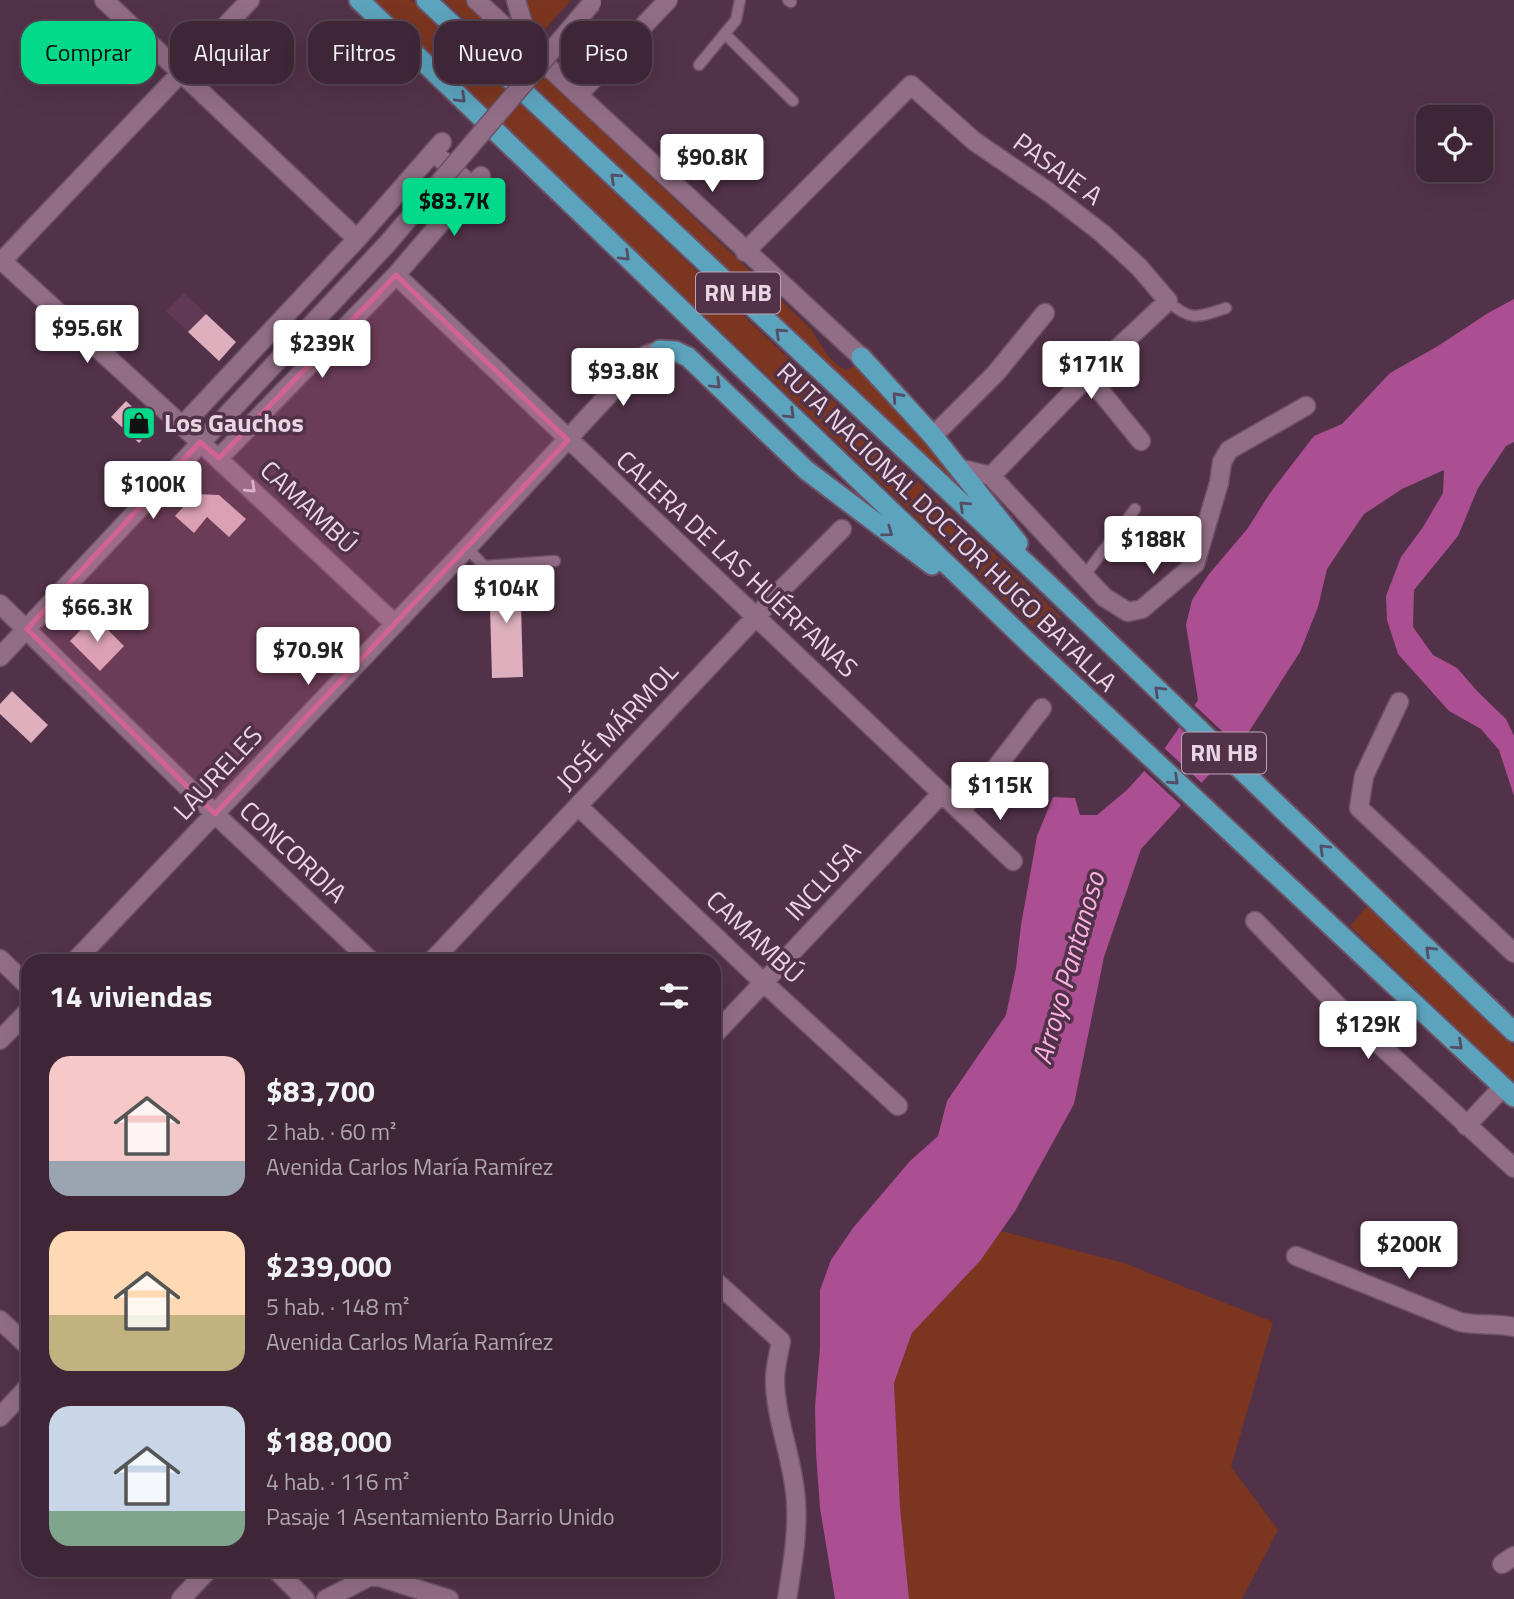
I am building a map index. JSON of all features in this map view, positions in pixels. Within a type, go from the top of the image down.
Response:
[{"type":"highway","name":"RUTA NACIONAL DOCTOR HUGO BATALLA","points":[[359,0],[1035,649],[1509,1092]]},
{"type":"highway","name":"RUTA NACIONAL DOCTOR HUGO BATALLA","points":[[426,0],[1050,586],[1514,1032]]},
{"type":"highway","points":[[660,350],[675,351],[688,357],[806,470],[1016,630]]},
{"type":"highway","points":[[861,357],[933,436],[1050,586]]},
{"type":"street","points":[[104,0],[170,61]]},
{"type":"street","points":[[230,21],[250,0]]},
{"type":"street","points":[[476,0],[499,21]]},
{"type":"street","points":[[516,0],[522,21]]},
{"type":"street","points":[[578,95],[668,0]]},
{"type":"street","points":[[0,657],[387,244],[593,1]]},
{"type":"street","points":[[547,66],[861,357]]},
{"type":"street","points":[[1,261],[171,84]]},
{"type":"street","points":[[195,84],[357,239]]},
{"type":"street","name":"PASAJE A","points":[[745,252],[911,85],[974,141],[1050,193],[1103,234],[1139,267],[1168,301]]},
{"type":"street","points":[[182,426],[357,239],[438,147],[477,181],[396,275],[219,458]]},
{"type":"street","name":"CAMAMBÚ","points":[[1,261],[219,458],[395,624]]},
{"type":"street","name":"CALERA DE LAS HUÉRFANAS","points":[[396,275],[1013,861]]},
{"type":"street","points":[[991,476],[1088,376],[1168,301]]},
{"type":"street","points":[[933,436],[996,373],[1045,313]]},
{"type":"street","name":"LAURELES","points":[[82,954],[467,548],[637,364],[646,355],[660,350]]},
{"type":"street","points":[[1088,376],[1141,442]]},
{"type":"street","points":[[958,468],[991,476],[1104,597],[1128,612],[1142,609],[1195,564],[1219,483],[1222,462],[1228,450],[1306,406]]},
{"type":"street","name":"JOSÉ MÁRMOL","points":[[439,954],[755,617],[842,529]]},
{"type":"street","name":"CONCORDIA","points":[[0,604],[215,814],[364,954]]},
{"type":"street","points":[[1399,702],[1364,776],[1359,808],[1514,953]]},
{"type":"street","points":[[960,811],[989,779],[1042,708]]},
{"type":"street","name":"INCLUSA","points":[[721,1027],[942,793]]},
{"type":"street","name":"CAMAMBÚ","points":[[578,806],[898,1106]]},
{"type":"street","points":[[1255,921],[1342,1010],[1514,1168]]},
{"type":"street","points":[[0,959],[21,979]]},
{"type":"street","points":[[0,1040],[21,1018]]},
{"type":"street","name":"RUTA NACIONAL DOCTOR HUGO BATALLA","points":[[1466,1126],[1509,1092]]},
{"type":"street","points":[[1296,1256],[1460,1322],[1481,1327],[1514,1327]]},
{"type":"street","points":[[721,1286],[781,1341],[775,1378],[776,1391],[791,1458],[796,1502],[796,1545],[787,1599]]},
{"type":"street","points":[[0,1320],[21,1340]]},
{"type":"street","points":[[0,1417],[21,1394]]},
{"type":"street","points":[[181,1599],[201,1577]]},
{"type":"street","points":[[283,1577],[305,1599]]},
{"type":"street","points":[[326,1599],[369,1577],[379,1577],[449,1599]]},
{"type":"lane","points":[[699,65],[736,20],[740,11],[740,0]]},
{"type":"lane","points":[[725,34],[793,102]]},
{"type":"lane","points":[[1168,301],[1180,313],[1198,318],[1226,308]]},
{"type":"lane","points":[[1084,576],[1135,509]]},
{"type":"lane","points":[[467,548],[484,566],[555,561]]},
{"type":"highlighted area","points":[[396,275],[568,440],[215,814],[27,629],[200,442],[219,458]]},
{"type":"shaded area","points":[[372,0],[411,0],[434,22],[434,59],[420,46],[420,21],[394,21]]},
{"type":"shaded area","points":[[444,0],[465,0],[487,21],[466,21]]},
{"type":"shaded area","points":[[523,0],[571,0],[547,27],[547,21],[531,21]]},
{"type":"shaded area","points":[[547,78],[810,328],[834,362],[846,370],[857,365],[975,503],[533,84],[547,84]]},
{"type":"shaded area","points":[[460,84],[499,84],[1061,617],[1042,636]]},
{"type":"shaded area","points":[[184,293],[236,342],[219,361],[166,311]]},
{"type":"shaded area","points":[[1367,906],[1514,1047],[1514,1082],[1350,926]]},
{"type":"shaded area","points":[[1001,1231],[1124,1263],[1273,1322],[1231,1467],[1278,1530],[1242,1599],[909,1599],[900,1507],[894,1383],[912,1333],[980,1261]]},
{"type":"water","name":"Arroyo Pantanoso","points":[[1514,299],[1514,442],[1506,446],[1478,488],[1458,536],[1414,590],[1413,627],[1433,655],[1457,668],[1506,719],[1514,736],[1514,796],[1499,750],[1481,729],[1449,711],[1398,654],[1387,620],[1386,596],[1401,557],[1443,493],[1444,470],[1402,489],[1364,514],[1327,569],[1318,607],[1300,652],[1250,730],[1141,849],[1104,957],[1074,1104],[1015,1211],[980,1261],[912,1333],[894,1383],[900,1507],[909,1599],[835,1599],[820,1508],[816,1453],[815,1407],[820,1348],[820,1290],[831,1260],[853,1228],[910,1161],[938,1136],[947,1101],[1006,1015],[1037,836],[1053,797],[1075,798],[1080,815],[1097,815],[1127,790],[1165,748],[1198,700],[1186,625],[1192,600],[1314,436],[1342,424],[1390,373]]},
{"type":"pier","points":[[1192,703],[1239,747],[1221,768],[1177,725]]},
{"type":"pier","points":[[1162,746],[1205,786],[1185,809],[1142,769]]},
{"type":"building","points":[[206,314],[236,342],[219,361],[188,332]]},
{"type":"building","name":"Los Gauchos","points":[[126,401],[154,427],[139,443],[111,417]]},
{"type":"building","points":[[195,494],[219,495],[246,519],[229,537],[207,517],[194,533],[175,516]]},
{"type":"building","points":[[520,571],[523,677],[492,678],[489,573]]},
{"type":"building","points":[[94,616],[124,646],[100,671],[70,641]]},
{"type":"building","points":[[12,691],[48,725],[31,743],[0,714],[0,704]]},
{"type":"place","name":"Los Gauchos","points":[[139,423]]}]
